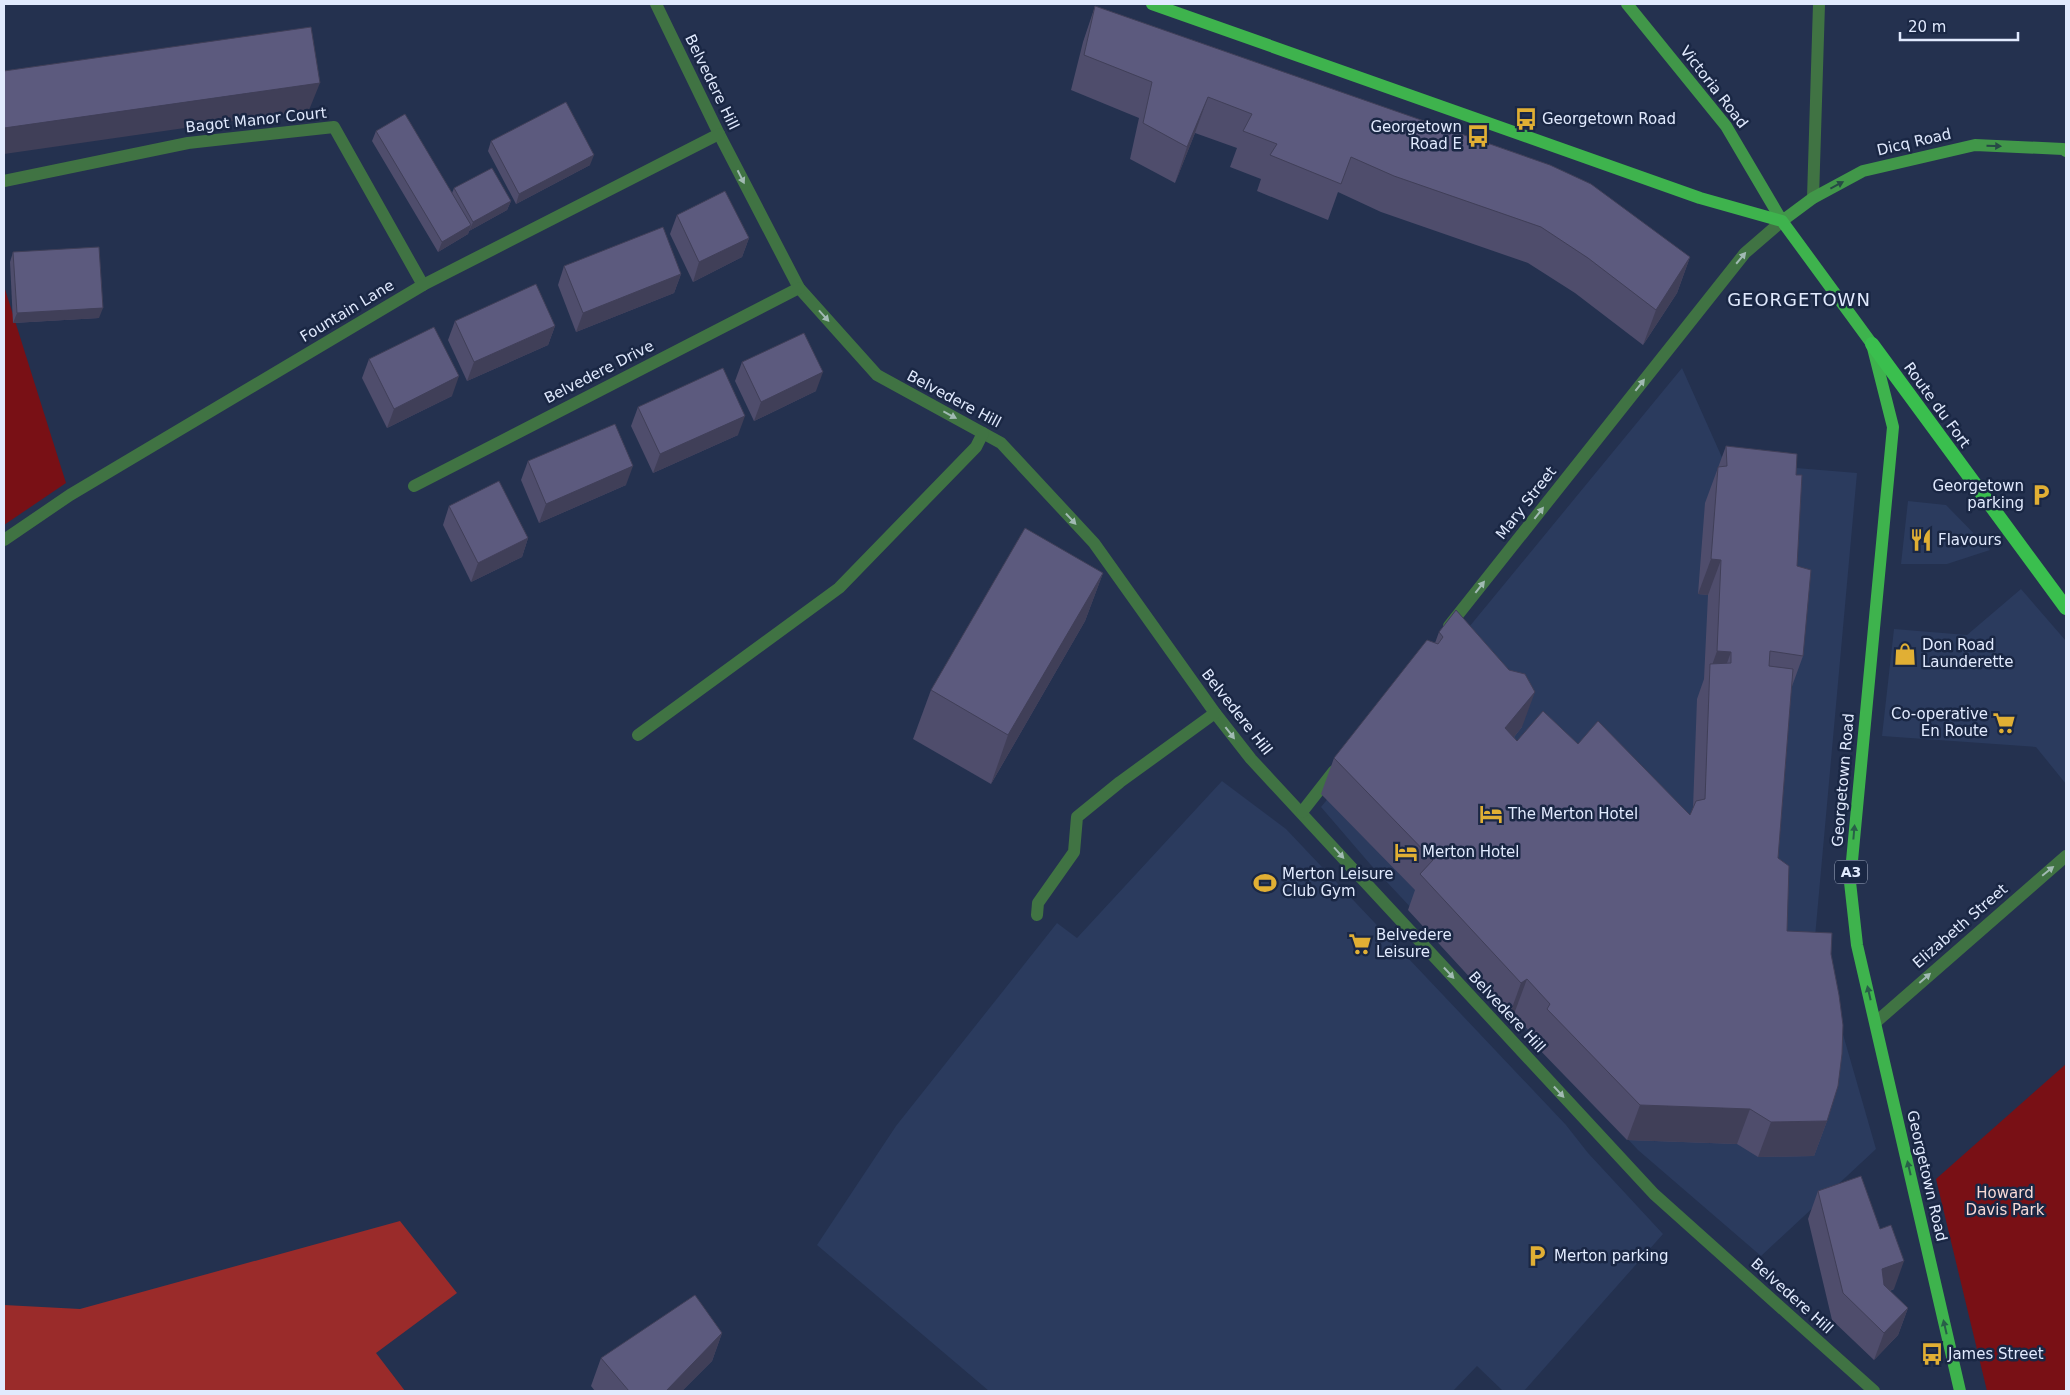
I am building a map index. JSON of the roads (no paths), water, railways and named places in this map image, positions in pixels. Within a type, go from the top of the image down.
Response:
[{"type":"highway","name":"Route du Fort","points":[[1872,344],[2066,608]]},
{"type":"main road","points":[[1152,4],[1700,198],[1782,221]]},
{"type":"main road","name":"Victoria Road","points":[[1627,4],[1726,126],[1782,221]]},
{"type":"main road","name":"Dicq Road","points":[[1782,221],[1813,198],[1863,171],[1975,145],[2063,149],[2066,151]]},
{"type":"main road","name":"Route du Fort","points":[[1782,221],[1872,344]]},
{"type":"main road","name":"Georgetown Road","points":[[1872,344],[1893,427],[1850,882],[1857,945],[1960,1391]]},
{"type":"street","name":"Belvedere Hill","points":[[656,4],[719,134],[799,288],[877,375],[1001,443],[1094,544],[1215,713],[1251,759],[1654,1194],[1874,1391]]},
{"type":"street","points":[[1813,198],[1819,4]]},
{"type":"street","name":"Bagot Manor Court","points":[[4,181],[188,143],[334,127],[422,285]]},
{"type":"street","name":"Fountain Lane","points":[[4,540],[70,495],[422,285],[719,134]]},
{"type":"street","name":"Mary Street","points":[[1439,638],[1745,253],[1782,221]]},
{"type":"street","name":"Belvedere Drive","points":[[414,486],[799,288]]},
{"type":"street","points":[[638,736],[839,588],[976,447],[983,433]]},
{"type":"street","points":[[1037,915],[1038,903],[1074,852],[1077,817],[1120,782],[1215,713]]},
{"type":"street","points":[[1302,812],[1344,759]]},
{"type":"street","name":"Elizabeth Street","points":[[1876,1022],[2066,856]]},
{"type":"place","name":"Georgetown Road","points":[[1526,119]]},
{"type":"place","name":"Georgetown Road E","points":[[1478,136]]},
{"type":"place","name":"Georgetown parking","points":[[2041,495]]},
{"type":"place","name":"Flavours","points":[[1921,540]]},
{"type":"place","name":"Don Road Launderette","points":[[1905,654]]},
{"type":"place","name":"Co-operative En Route","points":[[2004,723]]},
{"type":"place","name":"The Merton Hotel","points":[[1491,814]]},
{"type":"place","name":"Merton Hotel","points":[[1406,852]]},
{"type":"place","name":"Merton Leisure Club Gym","points":[[1265,883]]},
{"type":"place","name":"Belvedere Leisure","points":[[1360,944]]},
{"type":"place","name":"Merton parking","points":[[1537,1256]]},
{"type":"place","name":"James Street","points":[[1932,1354]]},
{"type":"district","name":"GEORGETOWN","points":[[1799,300]]},
{"type":"park label","name":"Howard Davis Park","points":[[2005,1202]]}]
